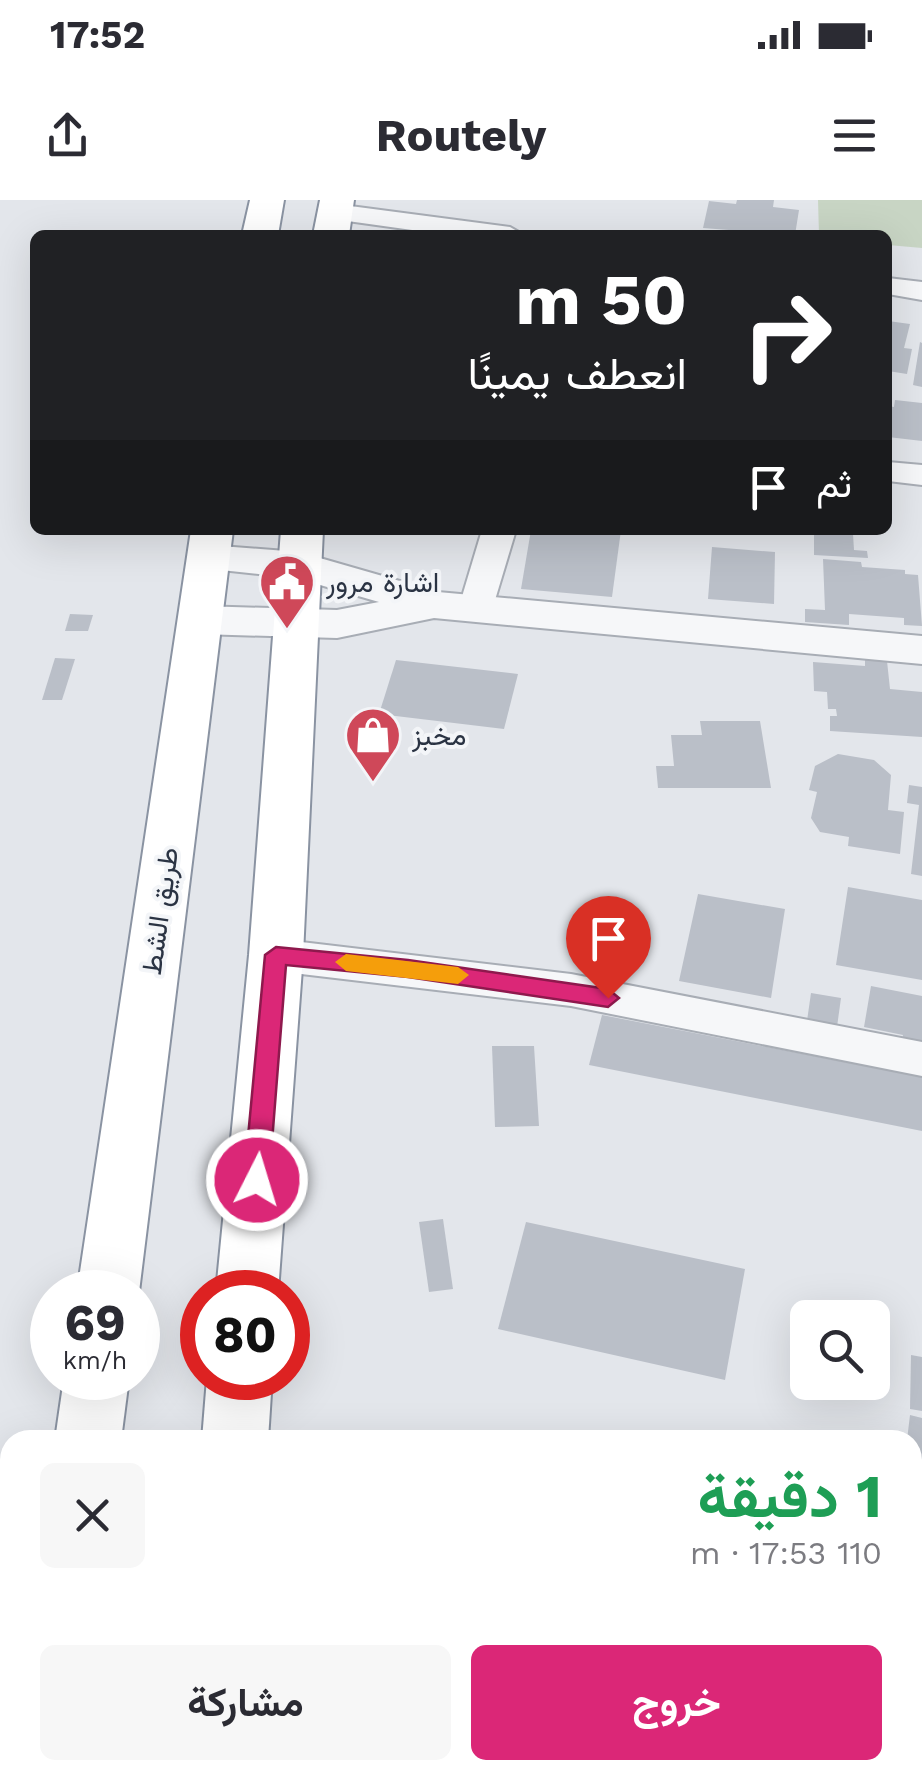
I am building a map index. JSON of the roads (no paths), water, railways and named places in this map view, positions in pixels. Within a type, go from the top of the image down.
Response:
[{"type":"highway","points":[[261,230],[267,200]]},
{"type":"highway","name":"طريق الشط","points":[[111,1270],[210,544]]},
{"type":"highway","points":[[249,1270],[276,955],[300,548]]},
{"type":"highway","points":[[89,1430],[93,1400]]},
{"type":"highway","points":[[236,1430],[238,1400]]},
{"type":"street","points":[[334,216],[464,230]]},
{"type":"street","points":[[892,286],[922,290]]},
{"type":"street","points":[[892,472],[922,475]]},
{"type":"street","points":[[455,608],[496,535]]},
{"type":"street","points":[[210,544],[300,548],[455,608]]},
{"type":"street","points":[[200,620],[337,624],[455,608],[922,650]]},
{"type":"street","points":[[276,955],[570,990],[922,1060]]},
{"type":"place","name":"اشارة مرور","points":[[287,631]]},
{"type":"place","name":"مخبز","points":[[373,784]]}]
